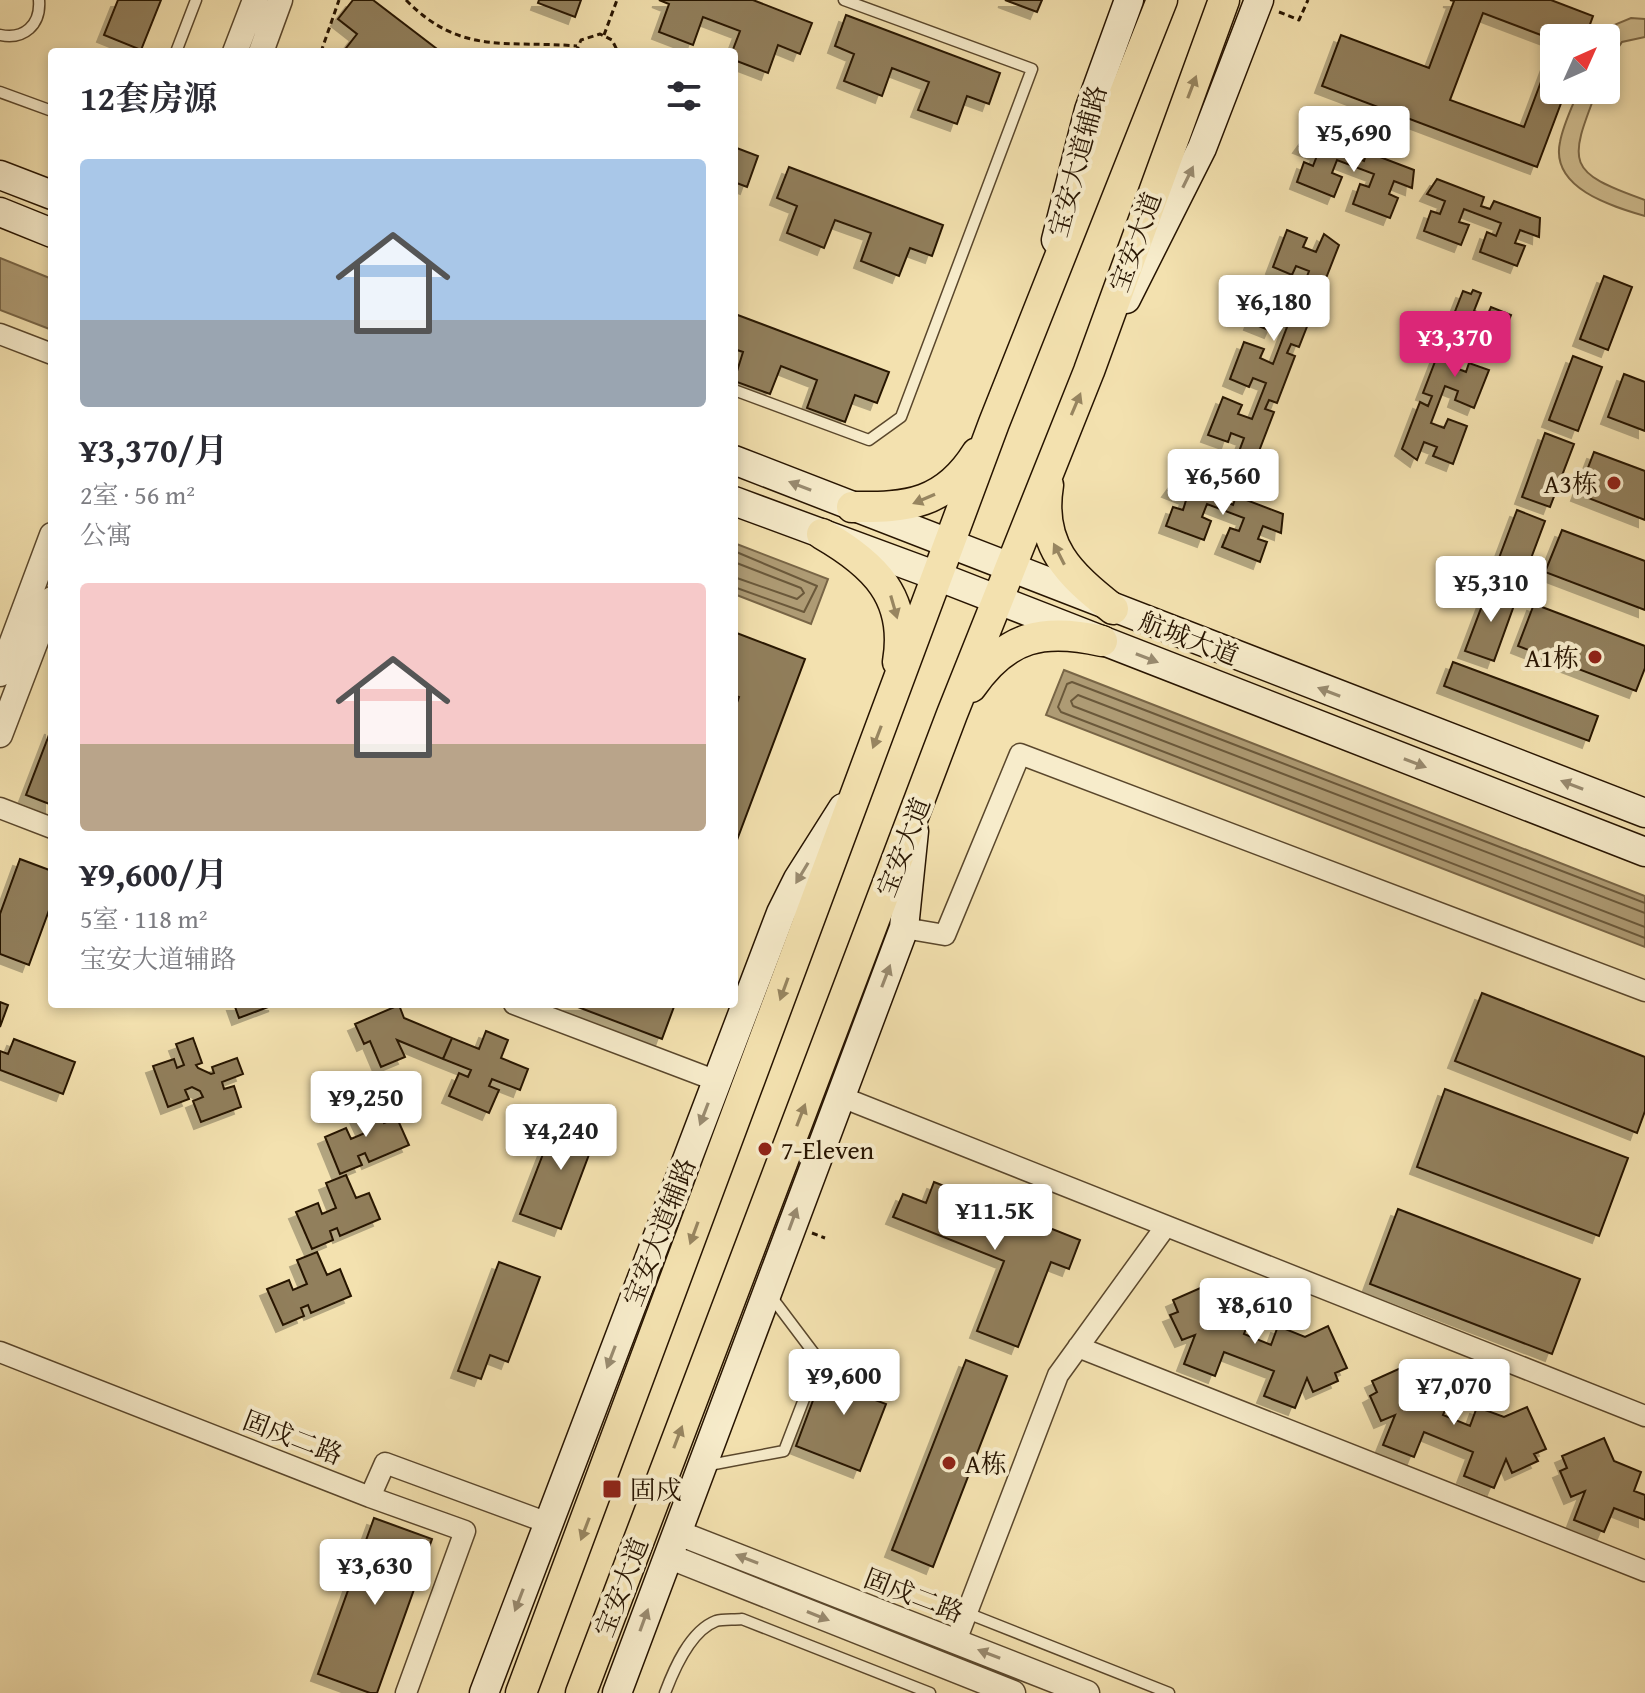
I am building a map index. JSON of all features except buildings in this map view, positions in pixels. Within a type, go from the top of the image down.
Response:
[{"type":"main road","name":"宝安大道辅路","points":[[1034,324],[1089,110],[1129,0]]},
{"type":"main road","name":"宝安大道","points":[[521,1693],[598,1494],[994,423],[1162,0]]},
{"type":"main road","name":"宝安大道","points":[[581,1693],[996,599],[1089,371],[1224,0]]},
{"type":"main road","points":[[1089,371],[1202,148],[1265,5]]},
{"type":"main road","points":[[0,175],[48,193]]},
{"type":"main road","points":[[0,212],[48,231]]},
{"type":"main road","points":[[852,507],[900,506],[932,497],[962,472],[994,423]]},
{"type":"main road","points":[[1053,458],[1047,490],[1054,548],[1070,573],[1113,609]]},
{"type":"main road","name":"航城大道","points":[[738,462],[1645,813]]},
{"type":"main road","name":"航城大道","points":[[738,502],[937,576],[1645,852]]},
{"type":"main road","points":[[822,534],[867,563],[891,595],[898,623],[900,654],[894,692]]},
{"type":"main road","points":[[952,714],[989,664],[1020,642],[1051,634],[1102,641]]},
{"type":"main road","name":"宝安大道辅路","points":[[484,1693],[781,913],[798,879],[859,784]]},
{"type":"main road","points":[[617,1693],[904,928],[915,816]]},
{"type":"street","points":[[237,48],[255,0]]},
{"type":"street","points":[[262,48],[280,0]]},
{"type":"street","points":[[0,334],[48,352]]},
{"type":"street","points":[[0,674],[48,546]]},
{"type":"street","points":[[0,735],[48,609]]},
{"type":"street","points":[[904,928],[945,935],[1020,754],[1645,991]]},
{"type":"street","points":[[0,808],[48,826]]},
{"type":"street","points":[[525,1008],[717,1081]]},
{"type":"street","points":[[839,1096],[1645,1416]]},
{"type":"street","points":[[956,1641],[1058,1375],[1166,1226]]},
{"type":"street","points":[[1078,1347],[1645,1571]]},
{"type":"street","name":"固戍二路","points":[[0,1352],[465,1531],[406,1693]]},
{"type":"street","points":[[370,1497],[385,1463],[548,1523]]},
{"type":"street","name":"固戍二路","points":[[672,1544],[956,1641],[1087,1693]]},
{"type":"street","name":"固戍二路","points":[[672,1544],[1013,1693]]},
{"type":"lane","points":[[0,35],[13,37],[31,29],[40,11],[39,0]]},
{"type":"lane","points":[[178,48],[196,0]]},
{"type":"lane","points":[[738,391],[869,440],[901,417],[1032,69],[844,0]]},
{"type":"lane","points":[[0,92],[48,110]]},
{"type":"lane","points":[[700,1467],[784,1451],[819,1360],[766,1290]]},
{"type":"lane","points":[[967,1613],[1169,1693]]},
{"type":"lane","points":[[665,1693],[694,1639],[716,1621],[742,1619],[930,1693]]},
{"type":"path","points":[[322,48],[339,0]]},
{"type":"path","points":[[406,0],[431,25],[467,40],[577,46],[587,36],[604,35],[612,40],[616,48]]},
{"type":"path","points":[[604,35],[617,0]]},
{"type":"path","points":[[1265,5],[1299,20],[1308,0]]},
{"type":"path","points":[[809,1232],[825,1238]]},
{"type":"shaded area","points":[[1631,18],[1645,19],[1645,37],[1620,45],[1620,24],[1616,24]]},
{"type":"shaded area","points":[[1573,104],[1591,104],[1581,134],[1580,162],[1587,172],[1600,181],[1645,200],[1645,216],[1616,207],[1586,192],[1564,172],[1559,158],[1565,123]]},
{"type":"water","points":[[0,258],[48,277],[48,328],[0,310]]},
{"type":"water","points":[[738,545],[828,579],[811,624],[738,596]]},
{"type":"water","points":[[1064,670],[1645,896],[1645,947],[1046,715]]},
{"type":"place","name":"A3栋","points":[[1614,483]]},
{"type":"place","name":"A1栋","points":[[1595,657]]},
{"type":"place","name":"7-Eleven","points":[[765,1149]]},
{"type":"place","name":"A栋","points":[[949,1463]]},
{"type":"place","name":"固戍","points":[[612,1489]]}]
